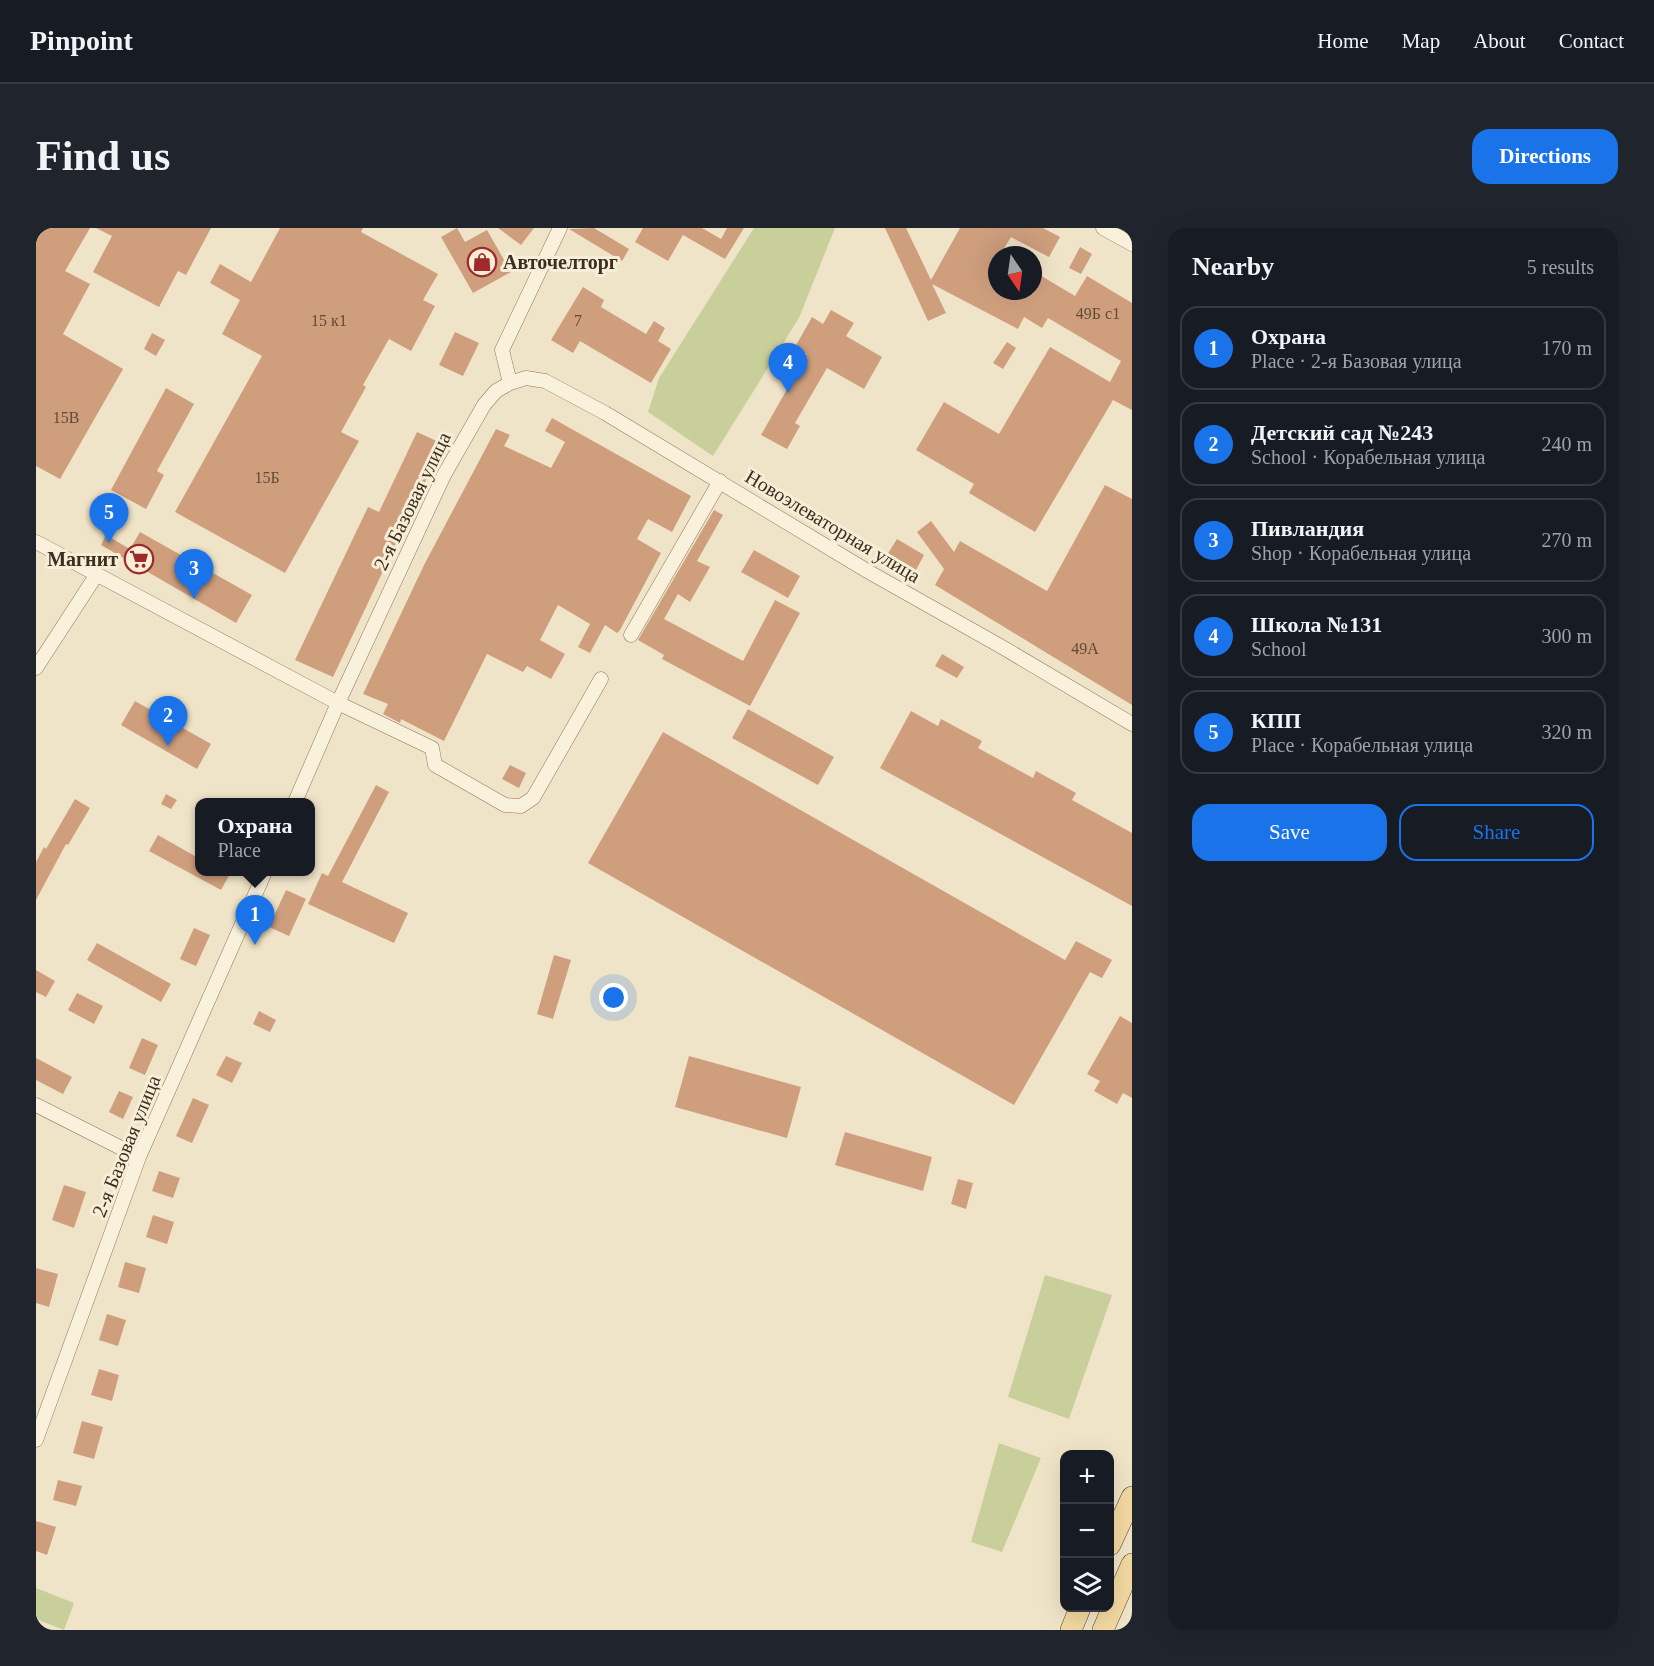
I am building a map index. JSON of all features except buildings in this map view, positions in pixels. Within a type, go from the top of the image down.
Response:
[{"type":"main road","points":[[1114,1536],[1132,1497]]},
{"type":"main road","points":[[1103,1630],[1132,1564]]},
{"type":"main road","points":[[1071,1630],[1078,1612]]},
{"type":"street","points":[[510,383],[502,350],[560,228]]},
{"type":"street","points":[[1104,228],[1132,244]]},
{"type":"street","name":"Новоэлеваторная улица","points":[[510,383],[526,378],[545,381],[605,413],[869,572],[1132,724]]},
{"type":"street","name":"2-я Базовая улица","points":[[297,798],[338,703],[444,475],[484,405],[496,391],[510,383]]},
{"type":"street","points":[[631,635],[720,481]]},
{"type":"street","points":[[36,542],[338,703],[432,748],[435,765],[505,805],[521,806],[533,798],[601,679]]},
{"type":"street","points":[[36,668],[97,574]]},
{"type":"street","name":"2-я Базовая улица","points":[[36,1440],[139,1157],[263,876]]},
{"type":"street","points":[[36,1105],[139,1157]]},
{"type":"green space","points":[[754,228],[835,228],[799,318],[713,456],[648,412],[659,378]]},
{"type":"green space","points":[[1045,1275],[1112,1295],[1069,1419],[1008,1397]]},
{"type":"green space","points":[[999,1443],[1041,1458],[1002,1552],[971,1542]]},
{"type":"green space","points":[[36,1588],[74,1603],[64,1630],[36,1619]]},
{"type":"place","name":"Авточелторг","points":[[482,262]]},
{"type":"place","name":"Школа №131","points":[[788,393]]},
{"type":"place","name":"КПП","points":[[109,543]]},
{"type":"place","name":"Магнит","points":[[139,559]]},
{"type":"place","name":"Пивландия","points":[[194,599]]},
{"type":"place","name":"Детский сад №243","points":[[168,746]]},
{"type":"place","name":"Охрана","points":[[255,945]]}]
